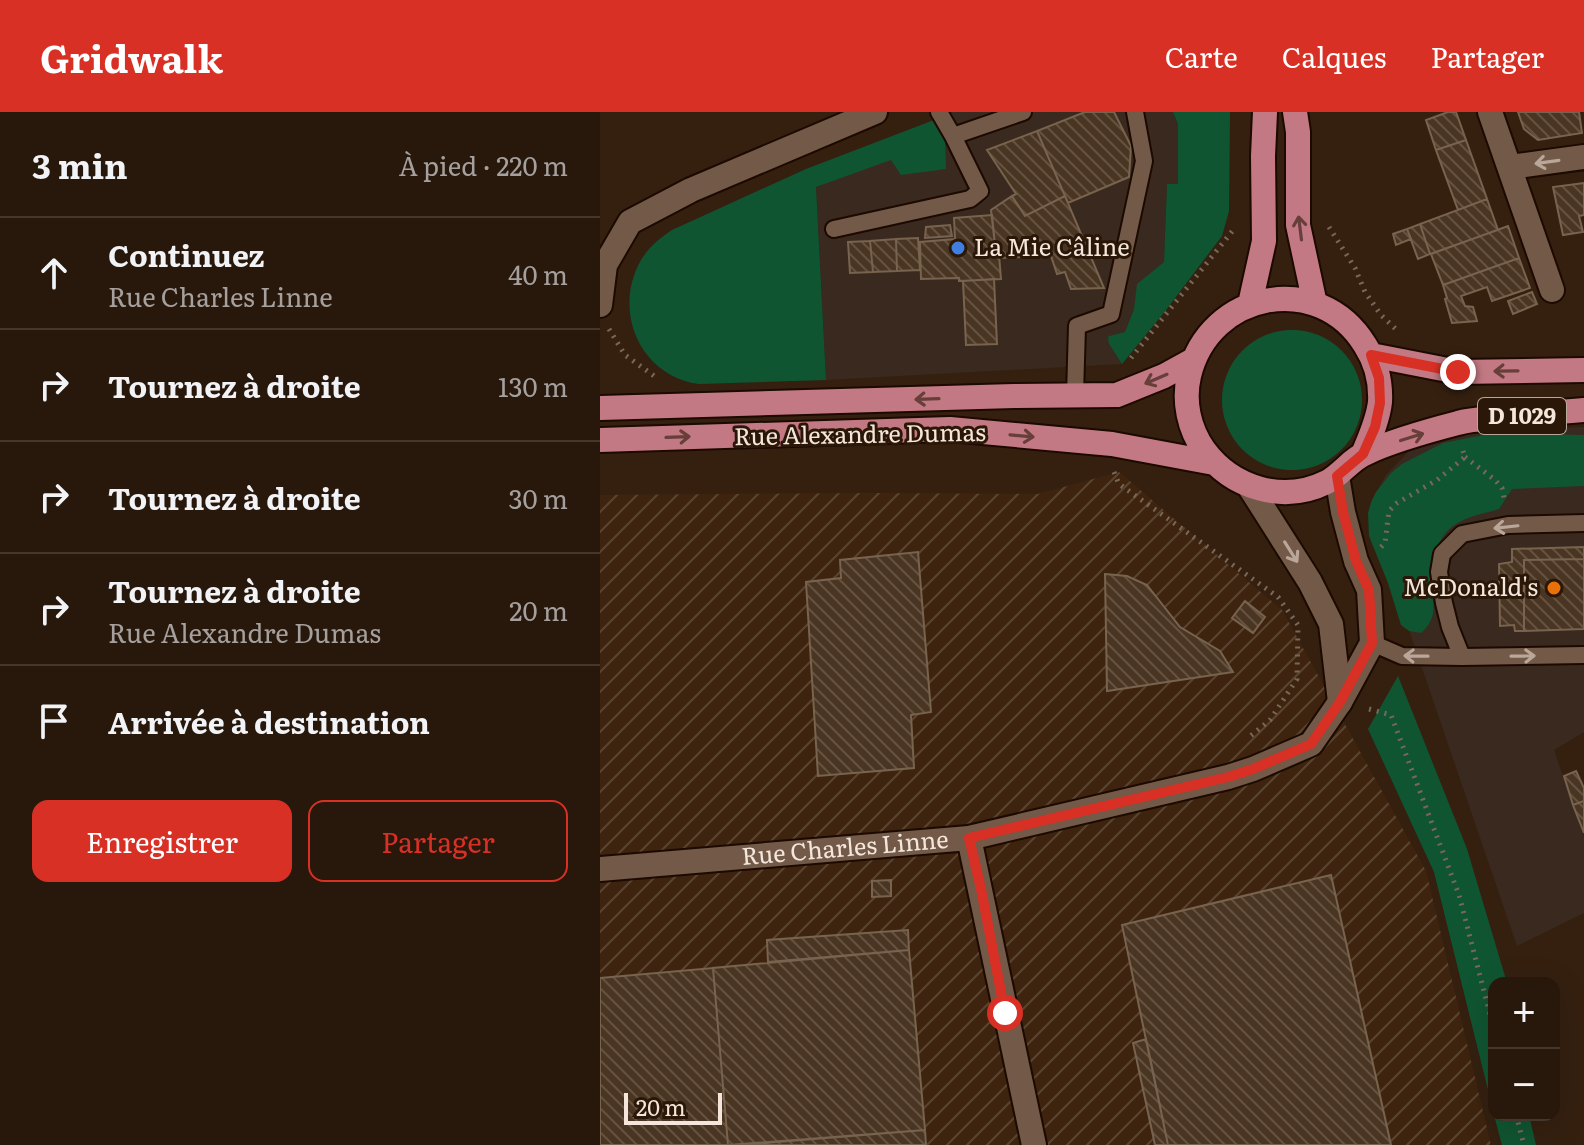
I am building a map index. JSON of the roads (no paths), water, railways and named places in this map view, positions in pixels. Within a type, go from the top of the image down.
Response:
[{"type":"main road","points":[[1250,304],[1264,241],[1265,112]]},
{"type":"main road","points":[[1295,112],[1298,132],[1298,225],[1315,304]]},
{"type":"main road","points":[[1272,299],[1294,299],[1315,304],[1339,316],[1358,333],[1371,355],[1379,378],[1380,403],[1375,427],[1363,454],[1325,483],[1300,491],[1274,492],[1249,486],[1230,477],[1197,441],[1188,415],[1186,387],[1193,360],[1206,336],[1226,317],[1250,304],[1272,299]]},
{"type":"main road","points":[[1371,355],[1458,372],[1584,370]]},
{"type":"main road","name":"Rue Alexandre Dumas","points":[[600,408],[1117,395],[1164,376],[1193,360]]},
{"type":"main road","name":"D 1029","points":[[1363,454],[1461,422],[1578,414]]},
{"type":"main road","name":"Rue Alexandre Dumas","points":[[600,440],[950,429],[1112,444],[1214,463]]},
{"type":"street","points":[[600,305],[605,265],[630,222],[691,190],[875,112]]},
{"type":"street","points":[[1490,112],[1552,290]]},
{"type":"street","points":[[1510,167],[1584,157]]},
{"type":"street","points":[[969,838],[1228,777],[1311,744],[1340,702],[1372,643],[1369,590],[1356,561],[1337,476]]},
{"type":"street","points":[[1249,486],[1310,582],[1331,624],[1340,702]]},
{"type":"street","name":"Rue Charles Linne","points":[[600,869],[969,838],[1034,1145]]},
{"type":"lane","points":[[834,229],[970,199],[980,191],[939,112]]},
{"type":"lane","points":[[953,136],[1023,112]]},
{"type":"lane","points":[[1075,395],[1077,326],[1111,314],[1127,246],[1144,161],[1135,112]]},
{"type":"lane","points":[[1462,657],[1444,603],[1439,572],[1442,554],[1462,534],[1508,525],[1584,523]]},
{"type":"lane","points":[[1372,643],[1402,656],[1584,655]]},
{"type":"place","name":"La Mie Câline","points":[[958,248]]},
{"type":"place","name":"McDonald's","points":[[1554,588]]}]
